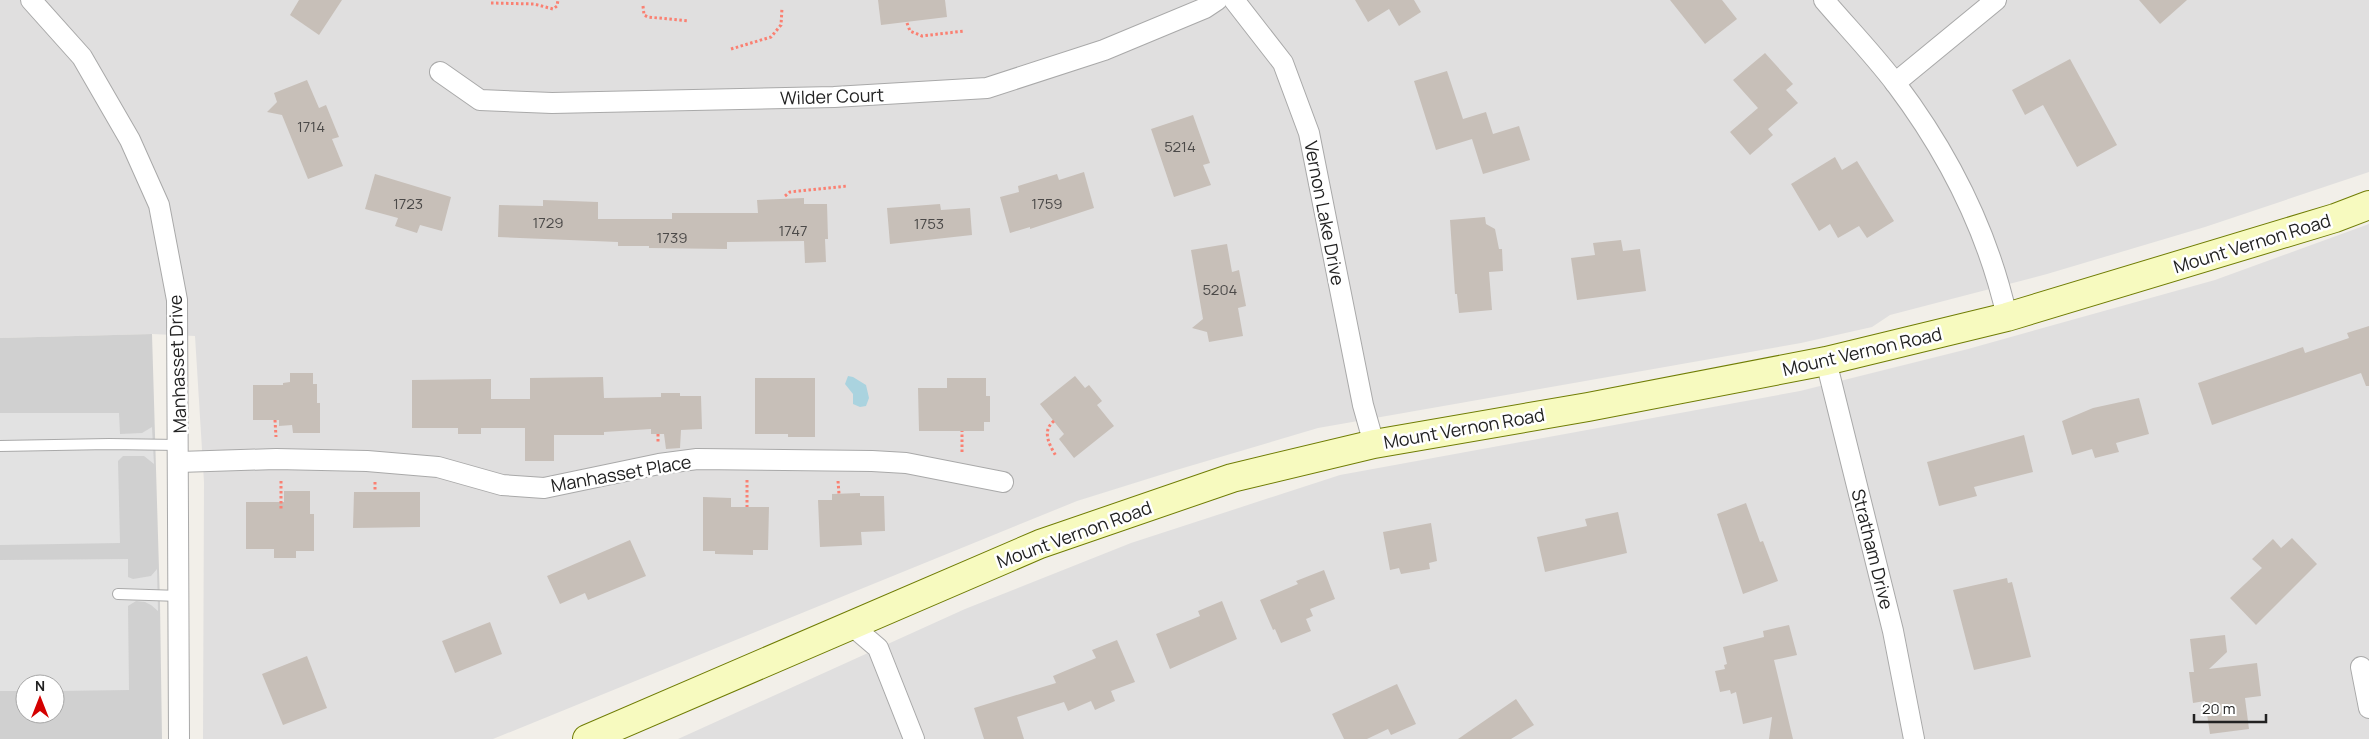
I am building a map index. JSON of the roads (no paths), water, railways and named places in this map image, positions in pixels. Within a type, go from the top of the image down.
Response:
[{"type":"main road","name":"Mount Vernon Road","points":[[587,739],[1058,538],[1232,478],[1374,444],[1588,407],[1826,361],[2008,317],[2335,218],[2369,205]]},
{"type":"street","name":"Manhasset Drive","points":[[31,0],[82,57],[130,140],[159,205],[177,300],[180,596],[179,739]]},
{"type":"street","name":"Wilder Court","points":[[440,72],[480,100],[547,103],[834,97],[987,88],[1104,50],[1205,8],[1217,0]]},
{"type":"street","name":"Vernon Lake Drive","points":[[1234,0],[1283,63],[1309,133],[1363,405],[1374,444]]},
{"type":"street","points":[[1824,0],[1895,83],[1932,135],[1959,183],[1994,268],[2008,317]]},
{"type":"street","points":[[1895,83],[1996,0]]},
{"type":"street","name":"Stratham Drive","points":[[1826,361],[1893,631],[1914,739]]},
{"type":"street","name":"Manhasset Place","points":[[179,454],[280,459],[361,460],[438,467],[502,485],[544,488],[659,464],[697,459],[906,463],[1003,482]]},
{"type":"street","points":[[851,625],[878,648],[914,739]]},
{"type":"street","points":[[2361,667],[2369,708]]},
{"type":"lane","points":[[0,446],[109,444],[179,454]]},
{"type":"lane","points":[[118,594],[180,596]]},
{"type":"water","points":[[848,376],[866,385],[869,398],[866,406],[860,407],[853,404],[853,394],[845,384]]}]
